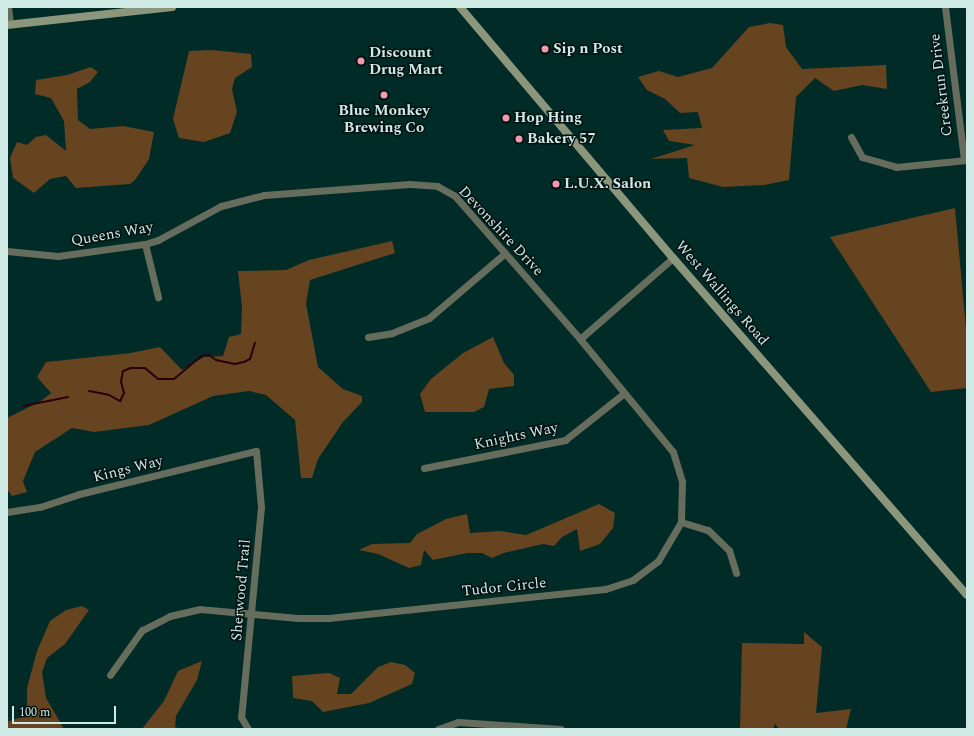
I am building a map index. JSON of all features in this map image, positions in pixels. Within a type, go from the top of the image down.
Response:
[{"type":"street","points":[[8,7],[9,25],[172,7]]},
{"type":"street","name":"West Wallings Road","points":[[460,7],[673,258],[967,595]]},
{"type":"street","name":"Creekrun Drive","points":[[945,7],[965,160]]},
{"type":"street","points":[[851,137],[862,157],[896,167],[965,160]]},
{"type":"street","name":"Devonshire Drive","points":[[237,202],[264,195],[300,191],[410,184],[438,186],[455,196],[580,339]]},
{"type":"street","name":"Queens Way","points":[[7,251],[58,256],[145,244],[158,240],[221,206],[237,202]]},
{"type":"street","points":[[145,244],[158,298]]},
{"type":"street","points":[[368,337],[392,333],[429,318],[506,253]]},
{"type":"street","points":[[580,339],[673,258]]},
{"type":"street","name":"Tudor Circle","points":[[110,675],[142,630],[170,616],[200,609],[298,618],[329,618],[605,589],[633,580],[658,561],[681,522],[682,481],[672,452],[623,394],[580,339]]},
{"type":"street","name":"Knights Way","points":[[424,468],[565,440],[623,394]]},
{"type":"street","name":"Kings Way","points":[[7,512],[40,507],[79,494],[256,451]]},
{"type":"street","name":"Sherwood Trail","points":[[248,729],[241,717],[261,507],[256,451]]},
{"type":"street","points":[[681,522],[708,530],[729,550],[736,573]]},
{"type":"street","points":[[438,729],[458,722],[561,729]]},
{"type":"shaded area","points":[[770,23],[783,25],[786,47],[802,69],[886,65],[887,89],[862,85],[834,91],[815,78],[796,97],[789,180],[764,185],[723,187],[689,178],[687,158],[651,159],[695,145],[669,141],[663,130],[702,128],[698,112],[680,113],[665,99],[647,90],[638,77],[659,71],[678,77],[712,68],[749,27]]},
{"type":"shaded area","points":[[212,50],[251,54],[252,67],[235,78],[232,89],[237,112],[230,133],[204,142],[179,138],[173,119],[189,51]]},
{"type":"shaded area","points":[[91,67],[98,72],[90,82],[77,89],[78,120],[90,129],[123,126],[154,132],[149,159],[135,180],[130,184],[76,188],[66,176],[50,179],[34,193],[13,178],[10,158],[17,142],[27,145],[36,137],[46,135],[66,151],[64,121],[51,98],[35,94],[36,80],[67,75]]},
{"type":"shaded area","points":[[955,208],[967,339],[967,388],[931,392],[830,237]]},
{"type":"shaded area","points":[[392,241],[395,253],[310,280],[306,304],[318,367],[343,389],[362,396],[362,402],[343,422],[318,459],[312,478],[301,478],[295,420],[266,395],[249,391],[213,396],[149,425],[94,432],[72,428],[35,452],[23,481],[27,492],[12,496],[7,489],[7,418],[41,401],[51,393],[37,377],[46,362],[131,353],[160,347],[182,370],[204,357],[223,356],[229,337],[241,334],[242,307],[238,271],[286,270],[309,260]]},
{"type":"shaded area","points":[[493,337],[504,363],[514,375],[514,386],[489,389],[484,407],[474,412],[425,412],[420,394],[431,379],[463,353]]},
{"type":"shaded area","points":[[599,504],[615,513],[613,528],[600,544],[580,551],[577,529],[562,537],[554,546],[543,544],[504,553],[492,558],[482,553],[467,553],[433,560],[424,550],[421,565],[409,568],[378,554],[359,550],[372,544],[410,543],[417,534],[446,519],[467,514],[470,533],[500,531],[526,535]]},
{"type":"shaded area","points":[[82,606],[89,610],[65,644],[47,658],[42,672],[46,698],[64,729],[7,729],[7,722],[27,715],[27,688],[37,651],[50,621],[66,610]]},
{"type":"shaded area","points":[[804,632],[822,647],[816,713],[851,709],[846,729],[779,729],[775,724],[773,729],[740,729],[742,643],[804,644]]},
{"type":"shaded area","points":[[202,661],[197,680],[176,716],[175,727],[181,729],[142,729],[164,701],[178,671]]},
{"type":"shaded area","points":[[391,662],[405,665],[415,673],[412,684],[369,703],[323,712],[312,701],[293,698],[292,676],[329,673],[340,678],[337,694],[351,694],[378,667]]},
{"type":"waterway","points":[[89,391],[109,395],[120,401],[124,393],[121,382],[123,371],[131,368],[145,368],[158,379],[174,379],[201,356],[209,355],[216,360],[235,364],[244,362],[250,359],[255,343]]},
{"type":"waterway","points":[[23,406],[68,397]]},
{"type":"place","name":"Sip n Post","points":[[545,49]]},
{"type":"place","name":"Discount Drug Mart","points":[[361,61]]},
{"type":"place","name":"Blue Monkey Brewing Co","points":[[384,95]]},
{"type":"place","name":"Hop Hing","points":[[506,118]]},
{"type":"place","name":"Bakery 57","points":[[519,139]]},
{"type":"place","name":"L.U.X. Salon","points":[[556,184]]}]
